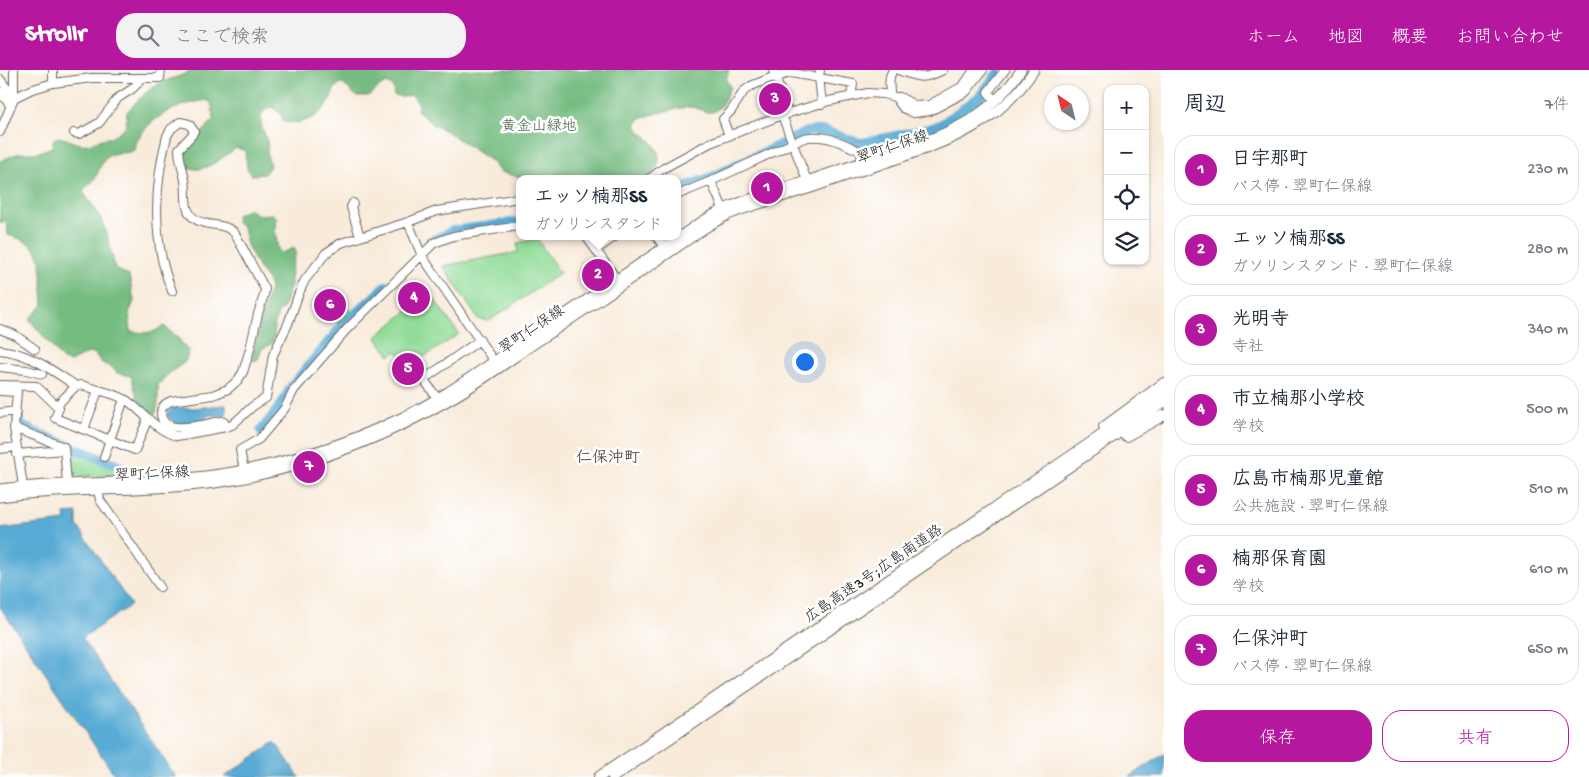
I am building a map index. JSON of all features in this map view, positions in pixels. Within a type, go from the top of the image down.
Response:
[{"type":"highway","name":"広島高速3号;広島南道路","points":[[599,777],[1045,475],[1124,412],[1162,387]]},
{"type":"highway","name":"広島高速3号;広島南道路","points":[[613,777],[1164,402]]},
{"type":"highway","points":[[994,519],[1032,497],[1106,448],[1164,415]]},
{"type":"main road","name":"翠町仁保線","points":[[808,184],[863,162],[946,133],[968,121],[995,101],[1021,70]]},
{"type":"main road","name":"翠町仁保線","points":[[681,237],[694,226],[762,194],[808,184],[938,145],[974,128],[992,117],[1007,104],[1034,70]]},
{"type":"main road","name":"翠町仁保線","points":[[336,449],[405,416],[496,364],[666,250],[678,240]]},
{"type":"main road","name":"翠町仁保線","points":[[0,497],[97,486],[132,485],[177,479],[245,474],[303,455],[336,449],[375,438],[412,421],[458,395],[496,364]]},
{"type":"main road","name":"翠町仁保線","points":[[0,489],[67,483],[97,486]]},
{"type":"street","points":[[0,132],[13,102],[14,70]]},
{"type":"street","points":[[52,83],[53,70]]},
{"type":"street","points":[[13,102],[30,90],[92,74],[160,78],[160,70]]},
{"type":"street","points":[[893,70],[889,86],[893,96],[903,108],[914,113],[930,111],[966,92],[983,70]]},
{"type":"street","points":[[901,70],[917,78],[924,78],[943,70]]},
{"type":"street","points":[[654,175],[710,143],[785,114],[851,96],[868,93],[893,96],[916,106],[928,105],[963,86],[974,70]]},
{"type":"street","points":[[995,101],[988,92],[1005,70]]},
{"type":"street","points":[[729,136],[723,119],[744,92],[774,73],[820,74],[853,84],[851,96]]},
{"type":"street","points":[[774,73],[791,141],[808,184]]},
{"type":"street","points":[[820,74],[822,104]]},
{"type":"street","points":[[74,133],[79,134],[99,123],[118,98],[138,83],[135,76]]},
{"type":"street","points":[[0,79],[13,102]]},
{"type":"street","points":[[0,92],[13,102]]},
{"type":"street","points":[[172,291],[165,274],[158,244],[158,198],[167,136],[171,129],[180,122],[189,124],[194,131],[179,149],[186,184],[185,203],[188,211],[199,221],[219,224],[234,232],[253,270],[265,288],[250,349],[238,380],[228,389],[213,394],[171,401],[162,408],[161,414],[164,420],[173,427],[180,428],[221,421],[224,422],[226,427]]},
{"type":"street","points":[[681,193],[711,181],[791,141],[813,136],[830,138],[860,151],[863,162]]},
{"type":"street","points":[[711,181],[725,213]]},
{"type":"street","points":[[0,350],[11,351],[46,365],[76,386],[82,386],[124,399],[170,434],[177,436],[226,427],[232,425],[253,406],[266,398],[273,356],[305,280],[326,253],[341,243],[437,211],[516,198]]},
{"type":"street","points":[[353,203],[351,207],[360,237]]},
{"type":"street","points":[[408,222],[422,256],[496,364]]},
{"type":"street","points":[[245,474],[240,450],[259,439],[285,408],[294,390],[347,329],[434,243],[453,236],[516,226]]},
{"type":"street","points":[[589,240],[619,282]]},
{"type":"street","points":[[596,250],[610,240]]},
{"type":"street","points":[[659,240],[666,250]]},
{"type":"street","points":[[0,330],[15,335],[35,349]]},
{"type":"street","points":[[11,351],[15,335]]},
{"type":"street","points":[[424,379],[480,340]]},
{"type":"street","points":[[36,386],[46,365]]},
{"type":"street","points":[[0,367],[42,374]]},
{"type":"street","points":[[418,371],[437,398]]},
{"type":"street","points":[[0,385],[36,386],[59,408],[55,418],[135,450],[148,418]]},
{"type":"street","points":[[57,405],[76,386]]},
{"type":"street","points":[[0,391],[16,392],[14,428],[23,486]]},
{"type":"street","points":[[84,430],[98,391]]},
{"type":"street","points":[[104,456],[124,399]]},
{"type":"street","points":[[0,413],[16,411]]},
{"type":"street","points":[[14,428],[64,447],[67,483]]},
{"type":"street","points":[[0,449],[17,451],[64,450]]},
{"type":"street","points":[[97,486],[100,500],[160,587]]},
{"type":"green space","name":"黄金山緑地","points":[[191,70],[729,70],[726,80],[730,87],[721,105],[715,111],[707,112],[690,107],[640,118],[636,124],[638,128],[655,146],[659,156],[658,165],[651,175],[516,176],[500,172],[491,161],[448,132],[432,124],[417,110],[418,103],[412,95],[402,97],[394,95],[393,86],[385,83],[368,96],[356,96],[341,83],[335,88],[322,111],[305,121],[283,122],[281,114],[272,107],[266,110],[261,117],[261,121],[267,141],[267,154],[270,166],[264,174],[251,175],[247,168],[245,150],[236,148],[212,165],[204,168],[192,168],[187,164],[183,153],[186,145],[203,132],[213,120],[212,105],[208,100],[179,107],[161,116],[146,128],[134,150],[108,157],[102,163],[93,181],[83,192],[99,214],[107,234],[115,268],[129,276],[134,301],[129,313],[131,332],[151,333],[164,326],[178,338],[189,352],[185,362],[167,375],[158,385],[156,413],[150,411],[138,399],[131,376],[117,373],[113,368],[102,363],[94,353],[88,353],[70,362],[63,360],[29,319],[43,305],[42,270],[37,252],[31,245],[21,239],[8,235],[7,223],[0,222],[0,161],[19,153],[37,153],[52,147],[54,139],[59,137],[84,144],[111,138],[126,126],[127,112],[145,94],[161,83]]},
{"type":"green space","points":[[249,209],[258,215],[272,214],[277,218],[275,228],[278,249],[282,253],[294,248],[296,252],[291,269],[291,285],[283,308],[278,313],[274,325],[274,338],[271,344],[262,349],[258,359],[254,361],[252,358],[270,289],[268,281],[258,267],[246,243],[243,227],[236,221],[237,215]]},
{"type":"green space","points":[[538,240],[560,273],[489,321],[478,319],[443,266],[518,252],[517,243]]},
{"type":"green space","points":[[429,292],[459,334],[424,357],[419,351],[404,361],[397,351],[390,356],[376,337]]},
{"type":"green space","points":[[340,300],[352,312],[338,323],[327,312]]},
{"type":"green space","points":[[71,450],[133,475],[72,476],[69,452]]},
{"type":"water","points":[[226,405],[226,416],[207,416],[205,421],[176,424],[167,416],[167,413],[172,408]]},
{"type":"water","points":[[77,513],[77,525],[131,605],[82,638],[176,777],[116,777],[0,607],[0,529],[66,521],[65,514]]},
{"type":"water","points":[[275,742],[299,777],[224,777]]},
{"type":"water","points":[[1164,754],[1164,777],[1130,777]]},
{"type":"waterway","points":[[681,189],[712,177],[807,132],[822,131],[863,143],[933,128],[942,124],[979,97],[998,73]]},
{"type":"waterway","points":[[431,241],[453,231],[516,222]]},
{"type":"waterway","points":[[261,431],[282,404],[291,387],[342,326],[386,286]]},
{"type":"waterway","points":[[19,417],[19,425],[133,472]]},
{"type":"place","name":"光明寺","points":[[775,99]]},
{"type":"place","name":"日宇那町","points":[[767,188]]},
{"type":"place","name":"エッソ楠那SS","points":[[598,275]]},
{"type":"place","name":"市立楠那小学校","points":[[414,298]]},
{"type":"place","name":"楠那保育園","points":[[330,305]]},
{"type":"place","name":"広島市楠那児童館","points":[[408,369]]},
{"type":"place","name":"仁保沖町","points":[[309,467]]},
{"type":"district","name":"仁保沖町","points":[[608,456]]}]
